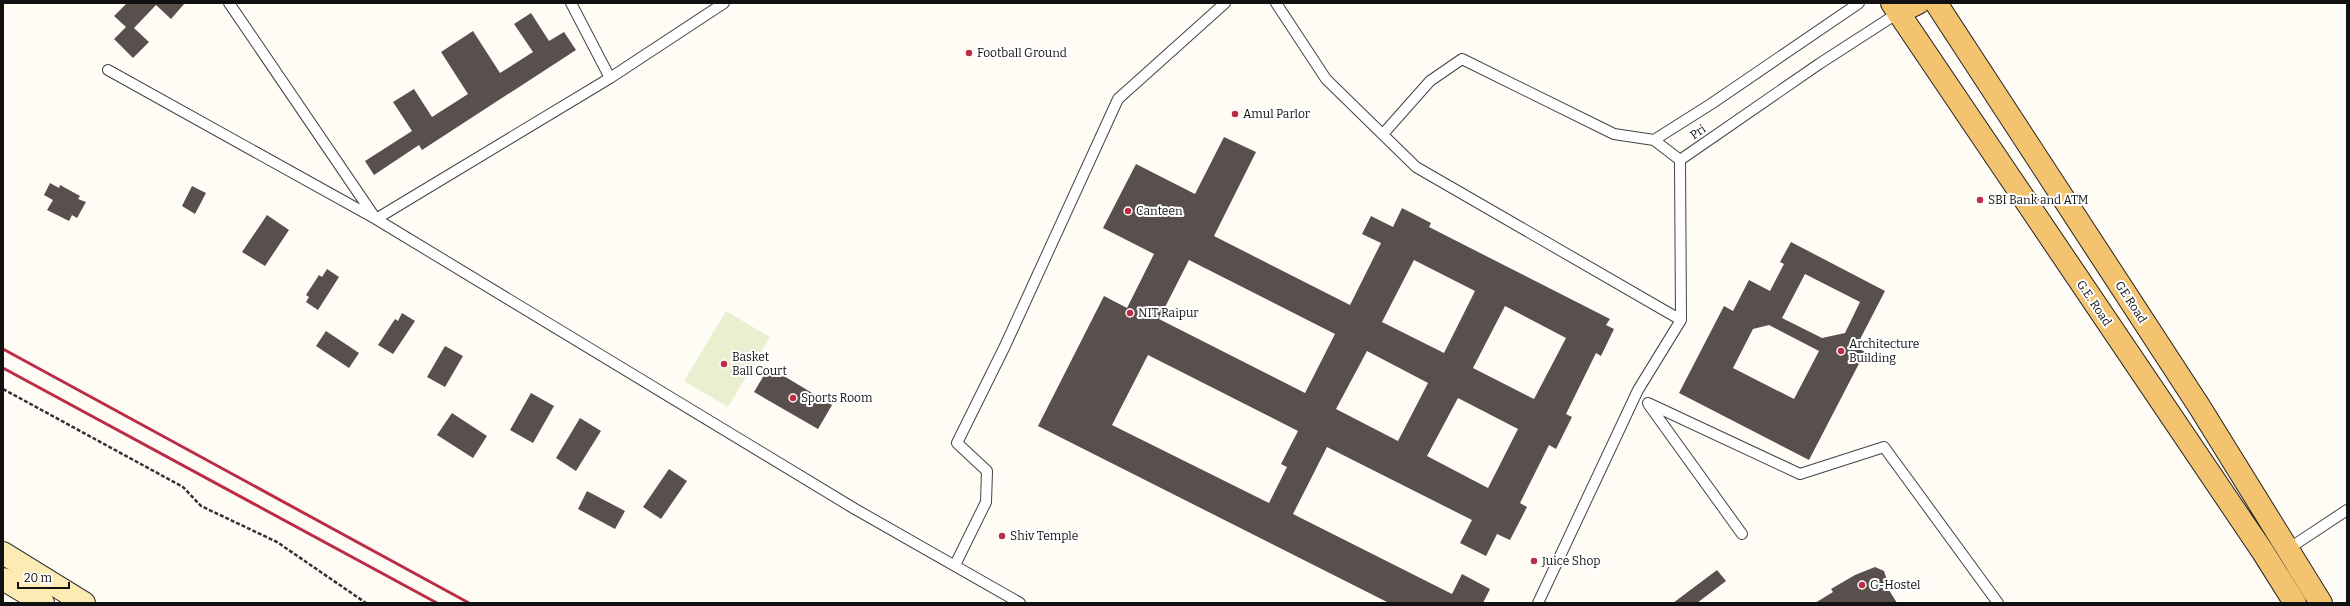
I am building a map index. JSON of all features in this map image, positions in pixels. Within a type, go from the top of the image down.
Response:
[{"type":"main road","points":[[1895,8],[1918,3]]},
{"type":"main road","name":"GE Road","points":[[1936,3],[2199,406],[2322,603]]},
{"type":"main road","name":"G.E. Road","points":[[1895,8],[2264,552],[2295,603]]},
{"type":"street","points":[[3,553],[84,603]]},
{"type":"street","points":[[3,579],[43,603]]},
{"type":"lane","points":[[230,3],[376,219]]},
{"type":"lane","points":[[571,3],[610,78]]},
{"type":"lane","points":[[376,219],[610,78],[724,3]]},
{"type":"lane","points":[[955,565],[986,502],[987,471],[957,443],[1008,339],[1118,99],[1225,3]]},
{"type":"lane","points":[[1276,3],[1326,79],[1416,167],[1681,320]]},
{"type":"lane","points":[[1654,140],[1711,104],[1859,3]]},
{"type":"lane","name":"Pri","points":[[1680,160],[1863,35],[1895,8]]},
{"type":"lane","points":[[1383,134],[1430,81],[1462,59],[1614,134],[1654,140],[1680,160],[1681,320],[1638,390],[1538,603]]},
{"type":"lane","points":[[108,70],[376,219],[848,505],[1020,603]]},
{"type":"lane","points":[[1638,390],[1742,534]]},
{"type":"lane","points":[[1648,403],[1800,474],[1884,447],[1998,603]]},
{"type":"lane","points":[[2288,549],[2347,510]]},
{"type":"path","points":[[3,389],[183,487],[201,506],[277,542],[366,603]]},
{"type":"green space","name":"Basket Ball Court","points":[[726,311],[770,337],[728,407],[684,381]]},
{"type":"building","points":[[127,3],[185,3],[171,19],[156,5],[134,28],[149,42],[133,58],[114,39],[126,27],[114,16]]},
{"type":"building","points":[[531,13],[549,41],[564,32],[576,50],[422,150],[419,145],[374,175],[365,161],[412,131],[393,102],[414,89],[432,117],[468,94],[441,52],[473,31],[500,73],[533,52],[514,24]]},
{"type":"building","points":[[1224,137],[1256,152],[1214,236],[1350,305],[1381,243],[1362,234],[1371,216],[1393,227],[1402,208],[1431,223],[1429,227],[1610,319],[1606,325],[1614,329],[1601,356],[1596,353],[1566,414],[1572,417],[1556,449],[1549,445],[1520,503],[1527,507],[1510,540],[1497,534],[1486,556],[1460,543],[1472,520],[1327,447],[1293,514],[1452,594],[1462,574],[1490,589],[1483,603],[1389,603],[1038,426],[1104,296],[1127,308],[1154,254],[1103,228],[1136,164],[1195,194]],"holes":[[[1189,260],[1335,334],[1305,393],[1159,319]],[[1414,260],[1475,291],[1444,353],[1382,322]],[[1505,306],[1566,338],[1534,399],[1473,368]],[[1367,351],[1428,383],[1398,441],[1336,409]],[[1148,355],[1298,431],[1281,464],[1287,467],[1269,503],[1112,425]],[[1458,398],[1518,429],[1488,488],[1427,456]]]},
{"type":"building","points":[[50,183],[59,188],[60,185],[80,196],[78,199],[86,202],[77,218],[72,215],[69,221],[47,210],[53,200],[44,195]]},
{"type":"building","points":[[192,186],[206,193],[195,214],[182,206]]},
{"type":"building","points":[[267,215],[289,230],[265,266],[242,252]]},
{"type":"building","name":"Architecture Building","points":[[1791,242],[1885,291],[1856,347],[1865,352],[1809,460],[1679,393],[1724,306],[1733,311],[1749,280],[1770,291],[1784,264],[1780,262]],"holes":[[[1805,274],[1860,302],[1845,333],[1822,338],[1782,318]],[[1769,325],[1819,351],[1794,399],[1733,368],[1753,329]]]},
{"type":"building","points":[[327,269],[339,277],[318,310],[306,302],[309,297],[306,295],[319,275],[322,277]]},
{"type":"building","points":[[402,313],[415,321],[393,354],[378,345],[395,319],[398,321]]},
{"type":"building","points":[[326,331],[359,353],[349,368],[316,346]]},
{"type":"building","points":[[445,346],[463,356],[445,387],[427,377]]},
{"type":"building","name":"Sports Room","points":[[769,367],[832,405],[818,429],[754,392]]},
{"type":"building","points":[[531,393],[554,406],[533,443],[510,430]]},
{"type":"building","points":[[452,413],[487,436],[473,458],[437,435]]},
{"type":"building","points":[[580,418],[601,431],[576,471],[556,458]]},
{"type":"building","points":[[669,469],[687,481],[661,519],[643,507]]},
{"type":"building","points":[[587,491],[625,511],[615,529],[578,509]]},
{"type":"building","name":"G-Hostel","points":[[1875,567],[1884,571],[1886,577],[1884,582],[1897,603],[1815,603],[1833,592],[1831,589],[1855,575]]},
{"type":"building","points":[[1717,570],[1726,581],[1697,603],[1673,603]]},
{"type":"railway","points":[[3,349],[469,603]]},
{"type":"railway","points":[[3,368],[437,603]]},
{"type":"place","name":"Football Ground","points":[[969,53]]},
{"type":"place","name":"Amul Parlor","points":[[1235,114]]},
{"type":"place","name":"SBI Bank and ATM","points":[[1980,200]]},
{"type":"place","name":"Canteen","points":[[1128,211]]},
{"type":"place","name":"NIT Raipur","points":[[1130,313]]},
{"type":"place","name":"Architecture Building","points":[[1841,351]]},
{"type":"place","name":"Basket Ball Court","points":[[724,364]]},
{"type":"place","name":"Sports Room","points":[[793,398]]},
{"type":"place","name":"Shiv Temple","points":[[1002,536]]},
{"type":"place","name":"Juice Shop","points":[[1534,561]]},
{"type":"place","name":"G-Hostel","points":[[1862,585]]}]
